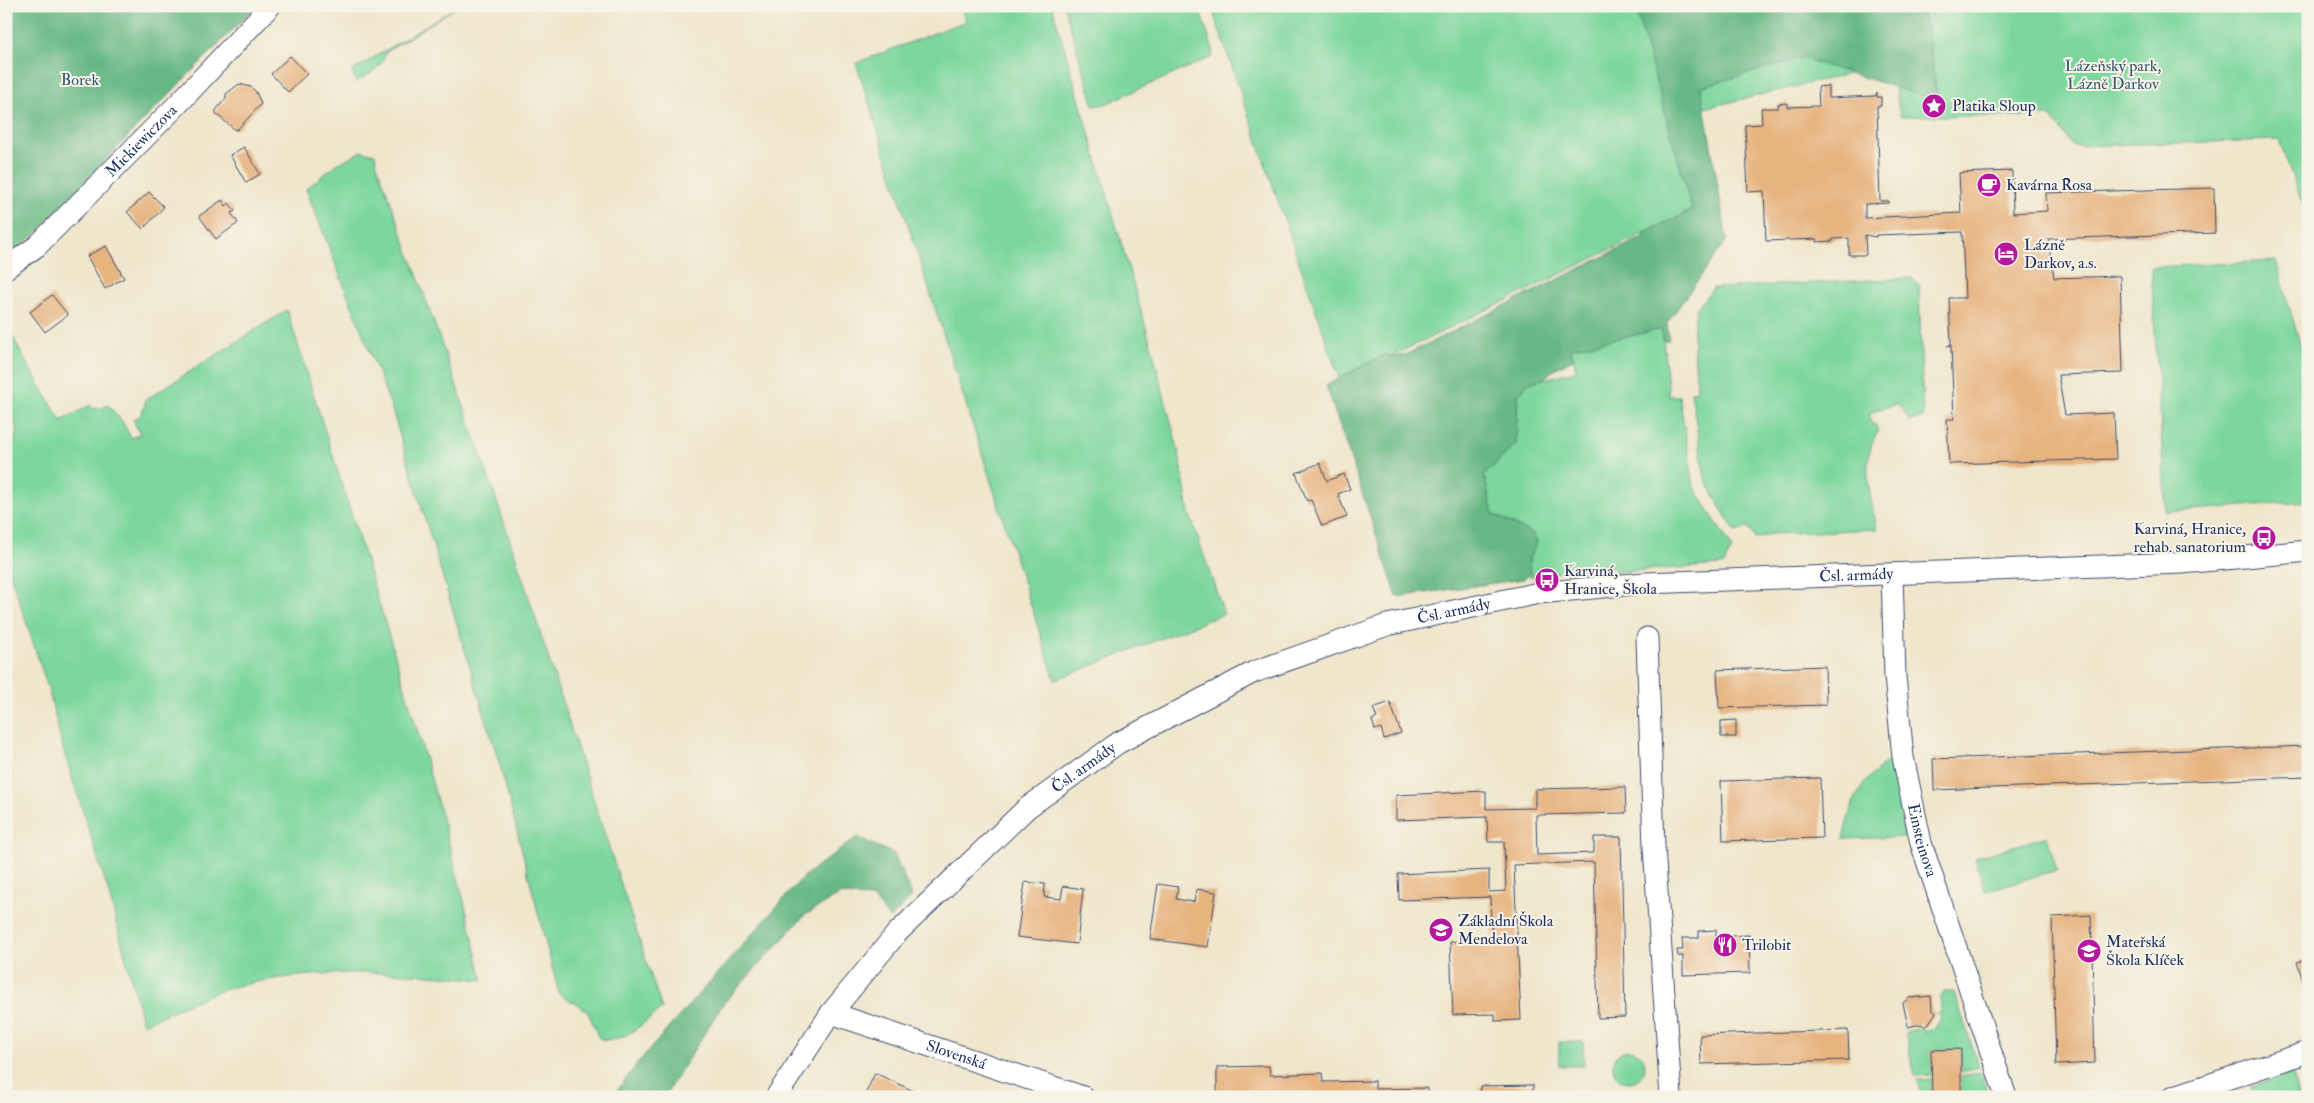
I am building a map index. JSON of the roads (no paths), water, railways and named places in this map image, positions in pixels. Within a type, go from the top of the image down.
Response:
[{"type":"street","name":"Mickiewiczova","points":[[6,268],[37,246],[178,104],[270,6]]},
{"type":"street","name":"Čsl. armády","points":[[776,1097],[830,1014],[897,933],[1027,808],[1118,743],[1254,672],[1387,625],[1539,593],[1645,583],[2182,563],[2308,551]]},
{"type":"street","name":"Einsteinova","points":[[1892,574],[1895,676],[1903,757],[1921,843],[2006,1097]]},
{"type":"street","points":[[1647,638],[1654,847],[1671,1097]]},
{"type":"street","name":"Slovenská","points":[[830,1014],[1083,1097]]},
{"type":"street","points":[[2172,1097],[2308,1052]]},
{"type":"place","name":"Platika Sloup","points":[[1934,106]]},
{"type":"place","name":"Kavárna Rosa","points":[[1989,185]]},
{"type":"place","name":"Lázně Darkov, a.s.","points":[[2006,254]]},
{"type":"place","name":"Karviná, Hranice, rehab. sanatorium","points":[[2264,538]]},
{"type":"place","name":"Karviná, Hranice, Škola","points":[[1547,580]]},
{"type":"place","name":"Základní Škola Mendelova","points":[[1441,930]]},
{"type":"place","name":"Trilobit","points":[[1725,945]]},
{"type":"place","name":"Mateřská Škola Klíček","points":[[2089,951]]},
{"type":"park label","name":"Lázeňský park, Lázně Darkov","points":[[2113,75]]},
{"type":"park label","name":"Borek","points":[[80,80]]}]
